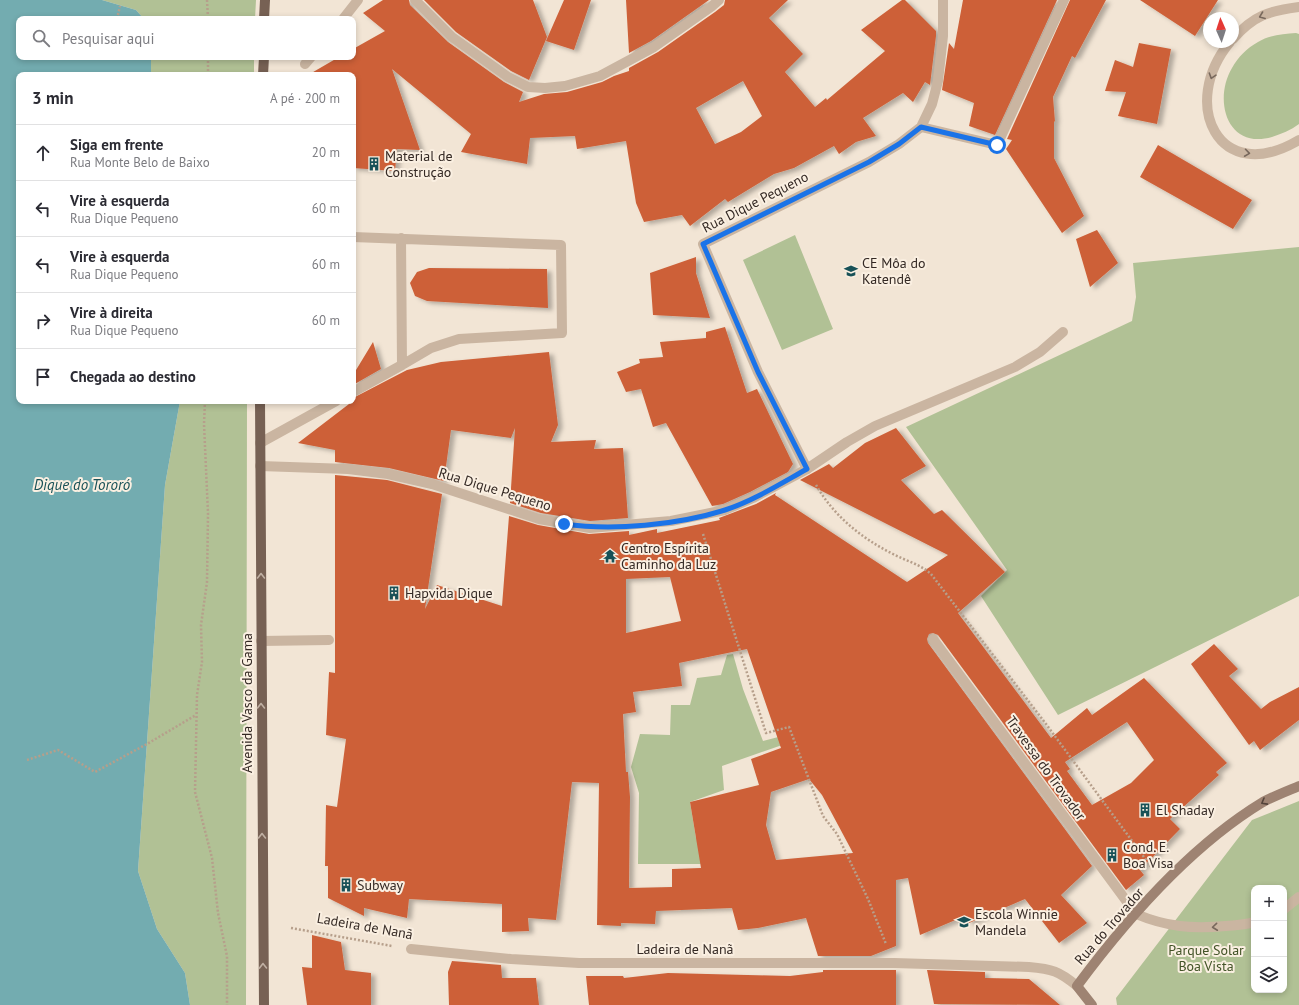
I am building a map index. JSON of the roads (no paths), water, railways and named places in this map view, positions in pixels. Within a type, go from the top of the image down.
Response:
[{"type":"main road","points":[[264,16],[265,0]]},
{"type":"main road","points":[[263,72],[264,60]]},
{"type":"main road","name":"Avenida Vasco da Gama","points":[[260,404],[264,1005]]},
{"type":"street","points":[[345,16],[358,0]]},
{"type":"street","points":[[415,0],[452,36],[508,77],[528,87],[545,88],[565,86],[600,76],[654,47],[719,0]]},
{"type":"street","name":"Rua Dique Pequeno","points":[[807,469],[758,372],[703,244],[869,162],[899,144],[921,127],[932,104],[938,81],[943,36],[943,0]]},
{"type":"street","points":[[921,127],[997,145],[1064,0]]},
{"type":"street","points":[[1239,33],[1252,20],[1276,10],[1299,7]]},
{"type":"street","points":[[1225,48],[1221,53],[1211,77],[1207,97],[1208,117],[1215,133],[1225,145],[1242,153],[1264,155],[1284,148],[1299,140]]},
{"type":"street","points":[[356,236],[561,245],[562,333],[459,339],[431,348],[356,390]]},
{"type":"street","points":[[401,238],[402,365]]},
{"type":"street","name":"Rua Dique Pequeno","points":[[260,466],[348,469],[388,474],[432,484],[539,519],[590,528],[671,521],[697,517],[725,510],[753,498],[807,469],[847,442],[875,426],[1015,367],[1040,352],[1063,332]]},
{"type":"street","points":[[260,442],[330,404]]},
{"type":"street","name":"Travessa do Trovador","points":[[933,639],[1136,914]]},
{"type":"street","points":[[261,641],[329,640]]},
{"type":"street","name":"Rua do Trovador","points":[[1092,1005],[1076,986],[1102,951],[1164,884],[1193,856],[1238,819],[1264,802],[1299,786]]},
{"type":"street","points":[[1287,907],[1299,897]]},
{"type":"street","points":[[1136,914],[1156,922],[1179,927],[1206,928],[1251,922]]},
{"type":"street","name":"Ladeira de Nanã","points":[[411,949],[511,960],[579,963],[894,963],[1050,969],[1062,974],[1076,986]]},
{"type":"water","name":"Dique do Tororó","points":[[0,0],[102,0],[136,10],[141,16],[16,16],[16,60],[151,60],[151,72],[16,72],[16,404],[179,404],[165,485],[138,871],[157,929],[185,973],[190,1005],[0,1005]]},
{"type":"place","name":"Material de Construção","points":[[374,164]]},
{"type":"place","name":"CE Môa do Katendê","points":[[851,271]]},
{"type":"place","name":"Centro Espírita Caminho da Luz","points":[[610,556]]},
{"type":"place","name":"Hapvida Dique","points":[[394,593]]},
{"type":"place","name":"El Shaday","points":[[1145,810]]},
{"type":"place","name":"Cond. E. Boa Visa","points":[[1112,855]]},
{"type":"place","name":"Subway","points":[[346,885]]},
{"type":"place","name":"Escola Winnie Mandela","points":[[964,922]]},
{"type":"park label","name":"Parque Solar Boa Vista","points":[[1206,958]]}]
